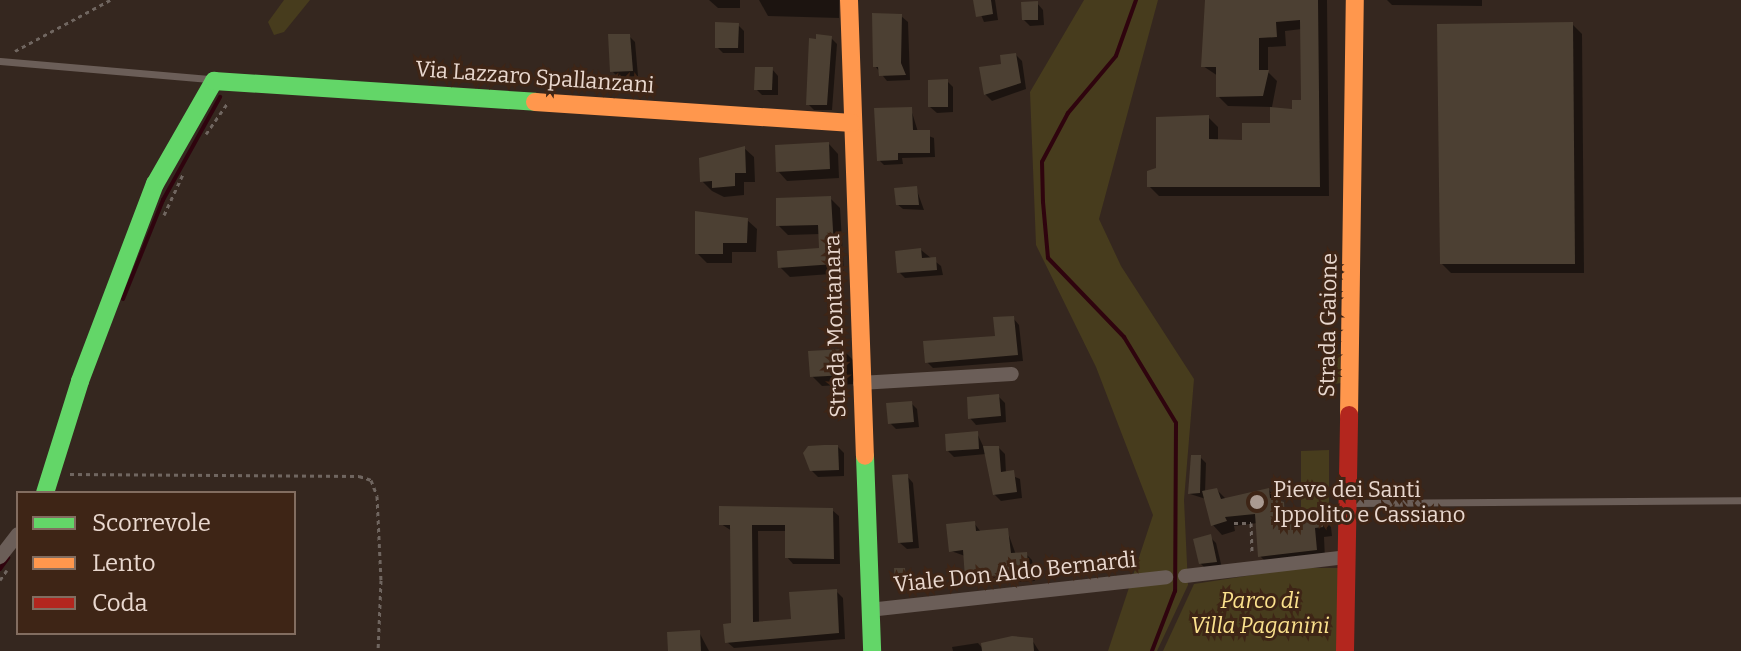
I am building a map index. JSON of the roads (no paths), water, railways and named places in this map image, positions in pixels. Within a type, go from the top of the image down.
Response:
[{"type":"street","name":"Strada Montanara","points":[[849,0],[860,383],[872,651]]},
{"type":"street","name":"Strada Gaione","points":[[1345,651],[1350,503],[1355,0]]},
{"type":"street","name":"Via Lazzaro Spallanzani","points":[[214,81],[241,80],[852,123]]},
{"type":"street","points":[[46,491],[80,381],[155,184],[214,81]]},
{"type":"street","points":[[860,383],[1012,374]]},
{"type":"street","points":[[0,557],[16,537]]},
{"type":"street","points":[[1185,576],[1346,557]]},
{"type":"street","name":"Viale Don Aldo Bernardi","points":[[869,610],[1166,577]]},
{"type":"lane","name":"Via Lazzaro Spallanzani","points":[[2,58],[214,81]]},
{"type":"lane","points":[[1350,503],[1741,500]]},
{"type":"waterway","points":[[1136,0],[1116,56],[1068,113],[1042,162],[1048,258],[1124,337],[1176,423],[1175,591],[1152,651]]},
{"type":"waterway","points":[[123,299],[163,200],[220,97]]},
{"type":"waterway","points":[[0,569],[8,558]]},
{"type":"place","name":"Pieve dei Santi Ippolito e Cassiano","points":[[1257,502]]},
{"type":"park label","name":"Parco di Villa Paganini","points":[[1260,612]]}]
